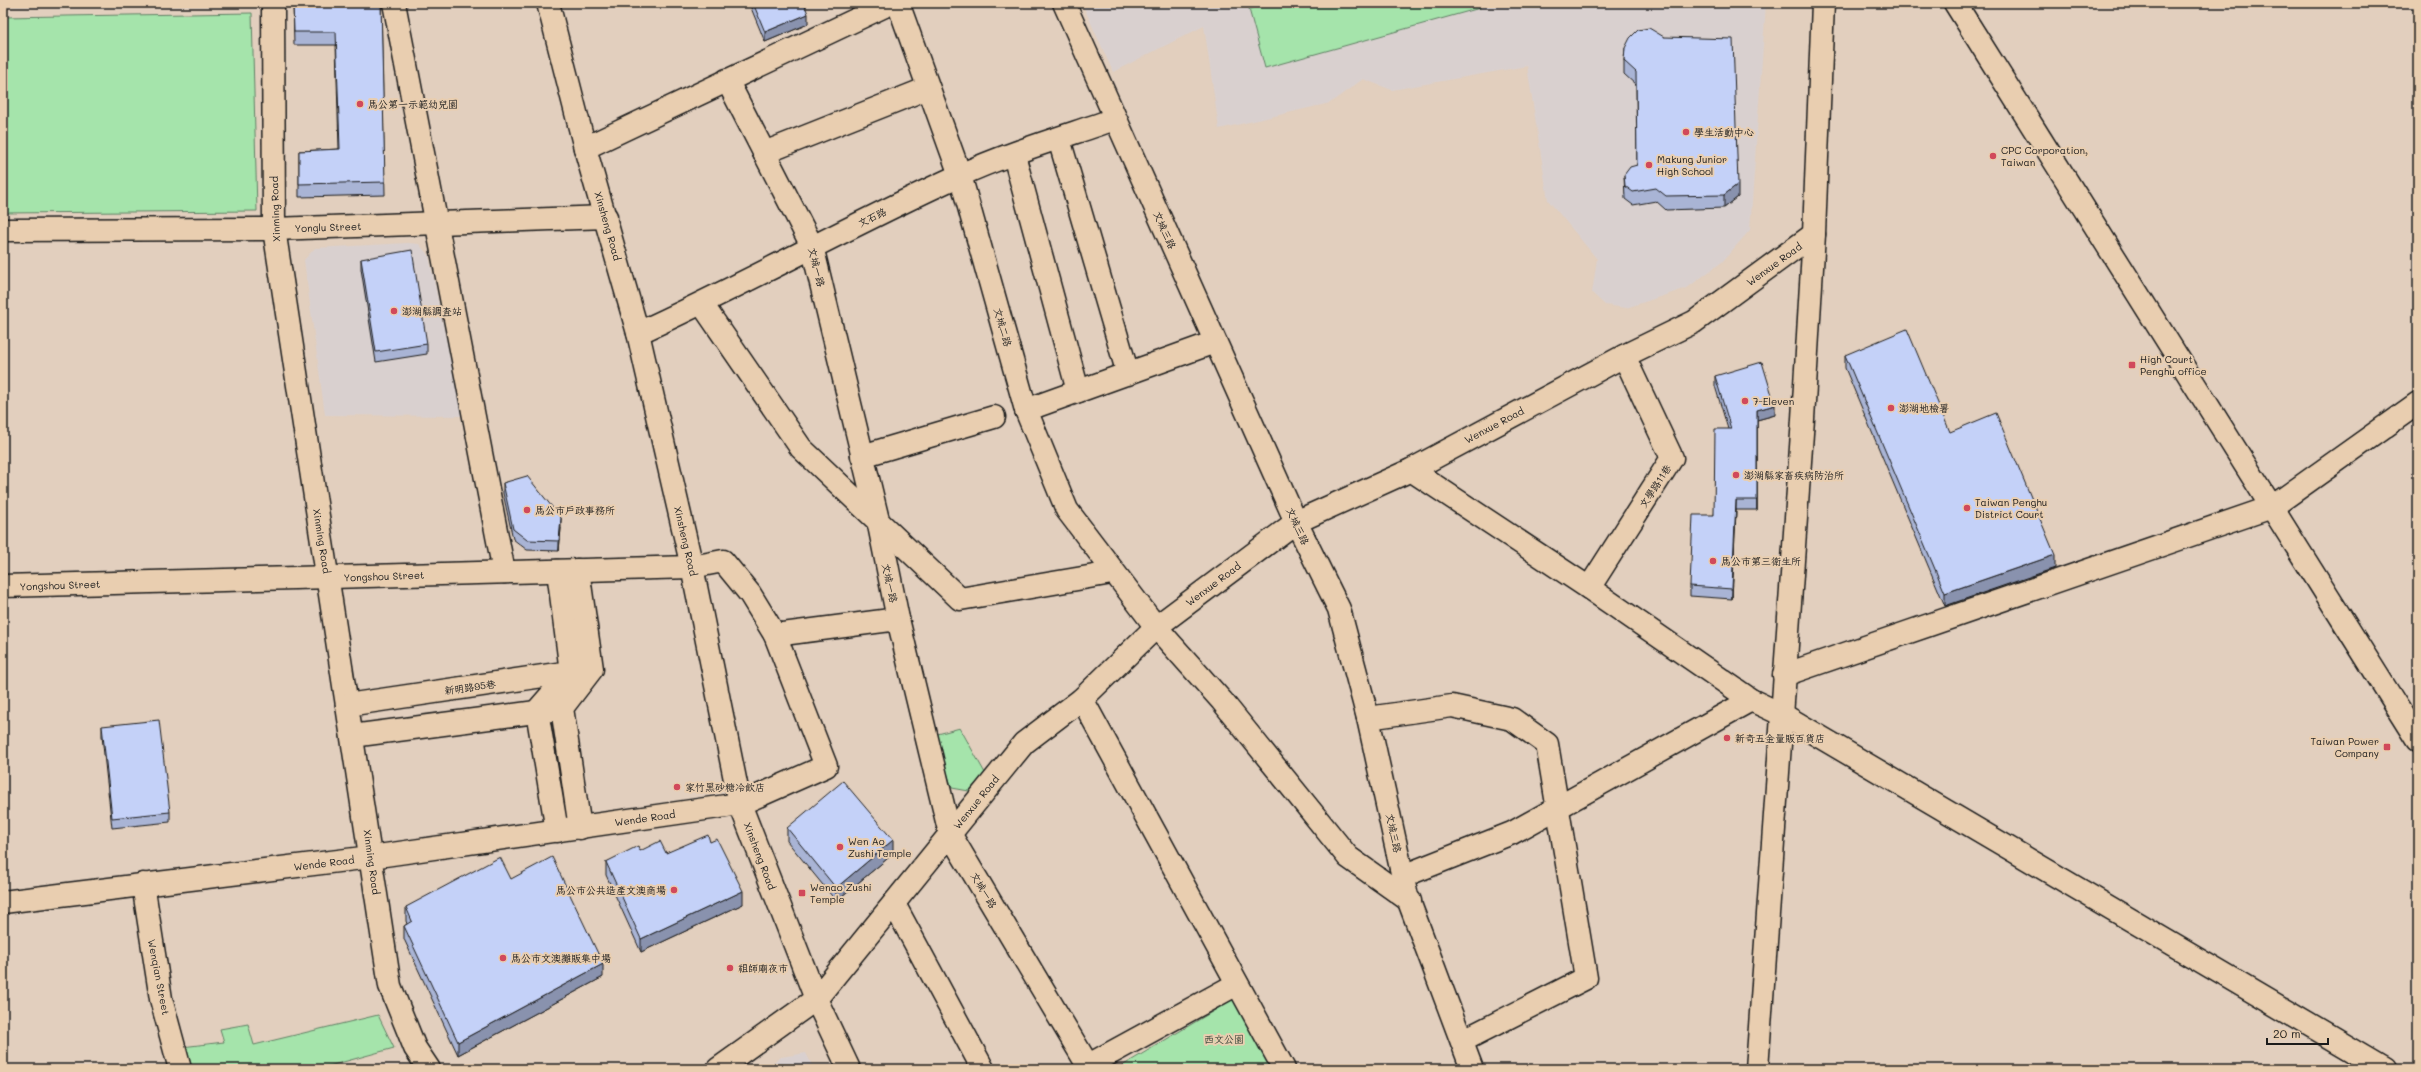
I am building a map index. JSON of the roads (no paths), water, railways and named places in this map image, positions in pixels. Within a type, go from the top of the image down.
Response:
[{"type":"street","name":"Xinming Road","points":[[273,3],[274,229],[347,706],[372,857],[390,986],[415,1048],[429,1069]]},
{"type":"street","points":[[394,3],[438,223],[504,572]]},
{"type":"street","name":"Xinsheng Road","points":[[548,3],[585,148],[638,333],[692,567],[740,804],[816,999],[849,1069]]},
{"type":"street","points":[[585,148],[891,3]]},
{"type":"street","name":"文城二路","points":[[898,3],[960,175],[1026,410],[1067,510],[1112,573],[1156,627],[1222,701],[1348,857],[1410,901]]},
{"type":"street","name":"文城三路","points":[[1064,3],[1296,522],[1339,609],[1368,718],[1403,876],[1410,901],[1472,1069]]},
{"type":"street","points":[[1756,1069],[1783,715],[1784,675],[1803,419],[1814,234],[1823,3]]},
{"type":"street","points":[[1955,3],[2418,740]]},
{"type":"street","name":"文城一路","points":[[727,80],[812,246],[878,520],[898,619],[950,834],[1089,1067]]},
{"type":"street","points":[[764,153],[928,88]]},
{"type":"street","name":"文石路","points":[[638,333],[702,304],[812,246],[960,175],[1115,119]]},
{"type":"street","points":[[1059,139],[1128,374]]},
{"type":"street","points":[[1014,155],[1078,391]]},
{"type":"street","name":"Yonglu Street","points":[[3,230],[274,229],[606,217]]},
{"type":"street","name":"Wenxue Road","points":[[718,1069],[816,999],[1024,743],[1082,699],[1156,627],[1296,522],[1411,470],[1624,356],[1694,322],[1814,234]]},
{"type":"street","points":[[702,304],[801,448],[960,599],[1112,573]]},
{"type":"street","points":[[1026,410],[1215,342]]},
{"type":"street","name":"文學路11巷","points":[[1589,588],[1672,458],[1624,356]]},
{"type":"street","points":[[1784,675],[2272,507],[2418,403]]},
{"type":"street","points":[[862,456],[994,417]]},
{"type":"street","points":[[1411,470],[1589,588],[1751,700],[1783,715],[2384,1069]]},
{"type":"street","name":"Yongshou Street","points":[[3,586],[692,567],[723,561],[750,594],[776,635]]},
{"type":"street","points":[[568,570],[581,671],[562,708],[580,828]]},
{"type":"street","points":[[776,635],[898,619]]},
{"type":"street","name":"Wende Road","points":[[3,902],[372,857],[740,804],[826,766],[776,635]]},
{"type":"street","points":[[537,711],[581,671]]},
{"type":"street","name":"新明路95巷","points":[[347,706],[581,671]]},
{"type":"street","points":[[1082,699],[1284,1069]]},
{"type":"street","points":[[1403,876],[1512,833],[1558,809],[1751,700]]},
{"type":"street","points":[[1368,718],[1452,706],[1512,719],[1547,744],[1586,978],[1462,1041]]},
{"type":"street","points":[[352,736],[562,708]]},
{"type":"street","points":[[537,711],[556,831]]},
{"type":"street","name":"Wenqian Street","points":[[143,884],[162,999],[180,1069]]},
{"type":"street","points":[[894,904],[983,1069]]},
{"type":"street","points":[[1089,1067],[1237,984]]},
{"type":"place","name":"馬公第一示範幼兒園","points":[[360,104]]},
{"type":"place","name":"學生活動中心","points":[[1686,132]]},
{"type":"place","name":"CPC Corporation, Taiwan","points":[[1993,156]]},
{"type":"place","name":"Makung Junior High School","points":[[1649,165]]},
{"type":"place","name":"澎湖縣調查站","points":[[394,311]]},
{"type":"place","name":"High Court Penghu office","points":[[2132,365]]},
{"type":"place","name":"7-Eleven","points":[[1745,401]]},
{"type":"place","name":"澎湖地檢署","points":[[1891,408]]},
{"type":"place","name":"澎湖縣家畜疾病防治所","points":[[1736,475]]},
{"type":"place","name":"Taiwan Penghu District Court","points":[[1967,508]]},
{"type":"place","name":"馬公市戶政事務所","points":[[527,510]]},
{"type":"place","name":"馬公市第三衛生所","points":[[1713,561]]},
{"type":"place","name":"新奇五金量販百貨店","points":[[1727,738]]},
{"type":"place","name":"Taiwan Power Company","points":[[2387,747]]},
{"type":"place","name":"家竹黑砂糖冷飲店","points":[[677,787]]},
{"type":"place","name":"Wen Ao Zushi Temple","points":[[840,847]]},
{"type":"place","name":"馬公市公共造產文澳商場","points":[[674,890]]},
{"type":"place","name":"Wenao Zushi Temple","points":[[802,893]]},
{"type":"place","name":"馬公市文澳攤販集中場","points":[[503,958]]},
{"type":"place","name":"祖師廟夜市","points":[[730,968]]},
{"type":"park label","name":"西文公園","points":[[1224,1039]]}]
